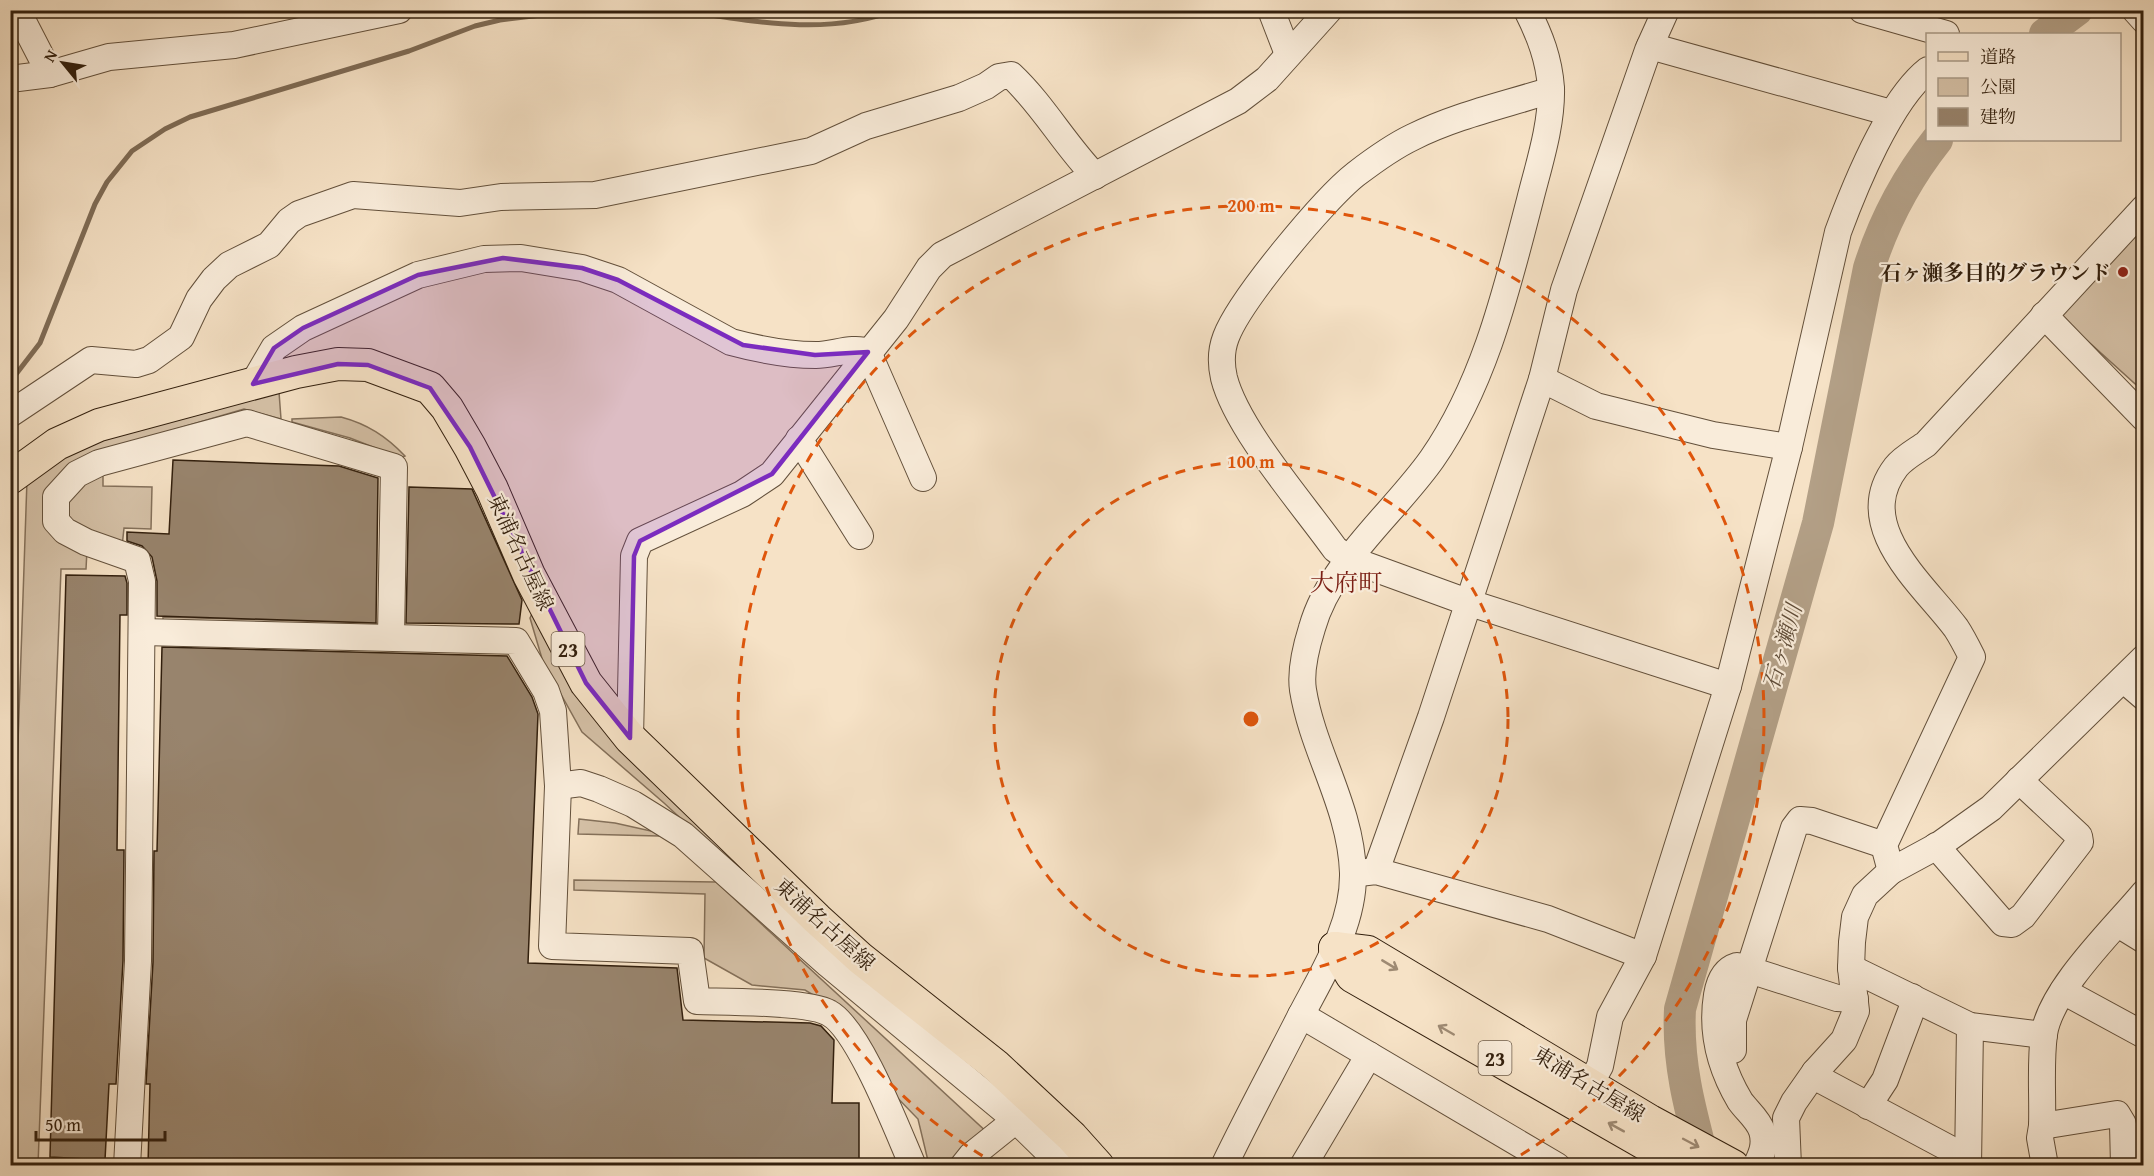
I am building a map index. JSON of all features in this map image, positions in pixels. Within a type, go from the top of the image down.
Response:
[{"type":"main road","name":"東浦名古屋線","points":[[10,477],[57,444],[99,425],[338,364],[368,365],[430,388],[447,408],[470,447],[492,489],[529,576],[586,683],[630,738],[817,919],[860,958],[995,1065],[1072,1137],[1098,1166]]},
{"type":"main road","name":"東浦名古屋線","points":[[1335,948],[1368,952],[1650,1120],[1733,1166]]},
{"type":"main road","name":"東浦名古屋線","points":[[1335,948],[1352,976],[1665,1159]]},
{"type":"street","points":[[17,10],[50,74]]},
{"type":"street","points":[[10,79],[50,74],[109,57],[234,45],[399,10]]},
{"type":"street","points":[[1271,10],[1288,54]]},
{"type":"street","points":[[630,738],[634,556],[640,541],[742,494],[772,474],[896,319],[929,268],[942,255],[1238,101],[1267,80],[1329,10]]},
{"type":"street","points":[[1364,873],[1310,718],[1302,687],[1305,655],[1312,625],[1325,593],[1349,559],[1431,460],[1449,433],[1468,394],[1506,289],[1544,143],[1551,90],[1545,46],[1527,10]]},
{"type":"street","points":[[1224,1166],[1344,931],[1364,873],[1431,717],[1542,379],[1564,290],[1650,46],[1666,10]]},
{"type":"street","points":[[1862,10],[1942,33]]},
{"type":"street","points":[[2134,10],[2144,20]]},
{"type":"street","points":[[1650,46],[1892,113]]},
{"type":"street","points":[[1590,1084],[1600,1066],[1610,1017],[1643,956],[1728,686],[1789,447],[1838,232],[1851,197],[1892,113],[1926,72]]},
{"type":"street","points":[[10,414],[91,360],[136,364],[149,360],[181,337],[199,299],[213,279],[229,265],[269,245],[289,221],[299,214],[353,195],[460,203],[501,197],[595,195],[810,151],[866,126],[959,98],[986,86],[999,76],[1011,75],[1025,88],[1072,152],[1095,176]]},
{"type":"street","points":[[1551,90],[1458,118],[1412,137],[1355,175],[1325,204],[1255,289],[1226,337],[1222,361],[1224,379],[1237,408],[1266,455],[1335,549],[1349,559],[1467,602],[1728,686]]},
{"type":"street","points":[[1891,871],[1884,845],[1972,657],[1957,630],[1898,559],[1882,519],[1883,490],[1897,465],[1926,444],[2144,208]]},
{"type":"street","points":[[253,384],[274,348],[303,328],[418,275],[453,265],[503,258],[582,268],[618,280],[731,342],[815,355],[860,349],[868,352],[923,478]]},
{"type":"street","points":[[2044,315],[2144,418]]},
{"type":"street","points":[[1542,379],[1596,406],[1713,435],[1789,447]]},
{"type":"street","points":[[127,1166],[138,961],[142,581],[137,560],[65,531],[56,521],[56,497],[60,489],[76,474],[99,463],[247,423],[394,467],[391,636]]},
{"type":"street","points":[[800,439],[860,536]]},
{"type":"street","points":[[141,632],[391,636],[516,641],[546,691],[554,711],[558,786],[552,946],[690,951],[697,1001],[795,1005],[829,1013],[850,1032],[913,1166]]},
{"type":"street","points":[[1788,1166],[1785,1122],[1794,1102],[1815,1072],[1844,1041],[1856,1011],[1851,968],[1855,917],[1865,896],[1891,871],[1936,846],[1991,808],[2144,658]]},
{"type":"street","points":[[2123,679],[2144,697]]},
{"type":"street","points":[[1936,846],[2003,923],[2012,924],[2023,916],[2080,842],[2079,836],[2019,780]]},
{"type":"street","points":[[558,786],[581,783],[599,789],[633,804],[683,835],[828,964],[1016,1120],[1063,1166]]},
{"type":"street","points":[[1733,1050],[1733,1020],[1794,828],[1800,820],[1822,824],[1884,845]]},
{"type":"street","points":[[1364,873],[1548,919],[1643,956]]},
{"type":"street","points":[[2045,1166],[2040,1138],[2044,1035],[2048,1018],[2063,991],[2144,893]]},
{"type":"street","points":[[2118,924],[2144,940]]},
{"type":"street","points":[[1756,1166],[1763,1154],[1762,1131],[1731,1084],[1715,1030],[1715,1012],[1722,980],[1733,967],[1837,998],[1855,999]]},
{"type":"street","points":[[1851,968],[1970,1026],[2044,1035]]},
{"type":"street","points":[[2063,991],[2144,1035]]},
{"type":"street","points":[[1868,1106],[1885,1080],[1913,1006],[1912,997]]},
{"type":"street","points":[[1301,1015],[1557,1166]]},
{"type":"street","points":[[1815,1072],[1821,1080],[1968,1162],[1970,1026]]},
{"type":"street","points":[[1303,1166],[1369,1055]]},
{"type":"street","points":[[2042,1126],[2117,1114],[2133,1122],[2124,1166]]},
{"type":"street","points":[[963,1166],[971,1156],[1016,1120]]},
{"type":"highlighted area","points":[[503,258],[582,268],[618,280],[743,345],[815,355],[868,352],[772,474],[640,541],[634,556],[630,738],[586,683],[470,447],[430,388],[368,365],[338,364],[253,384],[274,348],[303,328],[418,275]]},
{"type":"green space","name":"石ヶ瀬多目的グラウンド","points":[[2143,228],[2143,391],[2060,316]]},
{"type":"green space","points":[[279,392],[281,419],[244,409],[101,451],[50,487],[87,550],[86,569],[61,569],[38,1165],[25,1165],[24,1160],[11,1161],[11,947],[27,480],[93,439]]},
{"type":"green space","points":[[341,417],[376,432],[391,442],[405,456],[401,458],[350,438],[292,422],[292,419]]},
{"type":"green space","points":[[103,472],[103,486],[152,487],[151,529],[124,528],[122,547],[69,527],[65,495]]},
{"type":"green space","points":[[536,605],[566,664],[1066,1143],[820,947],[664,803],[582,732],[543,662],[530,618]]},
{"type":"green space","points":[[163,617],[376,623],[376,633],[163,631]]},
{"type":"green space","points":[[579,819],[615,823],[660,833],[659,836],[578,834]]},
{"type":"green space","points":[[574,880],[716,882],[991,1136],[953,1165],[929,1165],[918,1119],[887,1087],[847,1015],[805,990],[752,985],[704,958],[705,894],[574,890]]},
{"type":"building","points":[[173,460],[339,466],[378,478],[376,623],[157,616],[157,581],[152,557],[142,546],[127,541],[127,532],[169,534]]},
{"type":"building","points":[[409,487],[472,489],[522,600],[519,624],[406,623]]},
{"type":"building","points":[[66,575],[125,576],[127,583],[127,615],[120,615],[117,850],[124,850],[123,961],[116,1084],[109,1084],[105,1160],[50,1157]]},
{"type":"building","points":[[162,647],[507,656],[532,697],[538,714],[528,963],[677,968],[683,1020],[810,1023],[821,1026],[834,1040],[832,1103],[859,1103],[859,1166],[148,1166],[150,1084],[146,1084],[153,962],[154,851],[157,851]]},
{"type":"waterway","points":[[10,382],[40,343],[95,204],[107,182],[132,151],[165,129],[190,117],[409,51],[475,26],[500,20],[583,10]]},
{"type":"waterway","points":[[680,10],[761,22],[815,25],[842,23],[896,10]]},
{"type":"waterway","name":"石ヶ瀬川","points":[[2046,33],[2077,10]]},
{"type":"waterway","name":"石ヶ瀬川","points":[[1705,1166],[1683,1069],[1680,1009],[1818,523],[1869,268],[1897,201],[1915,170],[1936,141]]},
{"type":"place","name":"石ヶ瀬多目的グラウンド","points":[[2123,272]]},
{"type":"district","name":"大府町","points":[[1346,582]]}]
